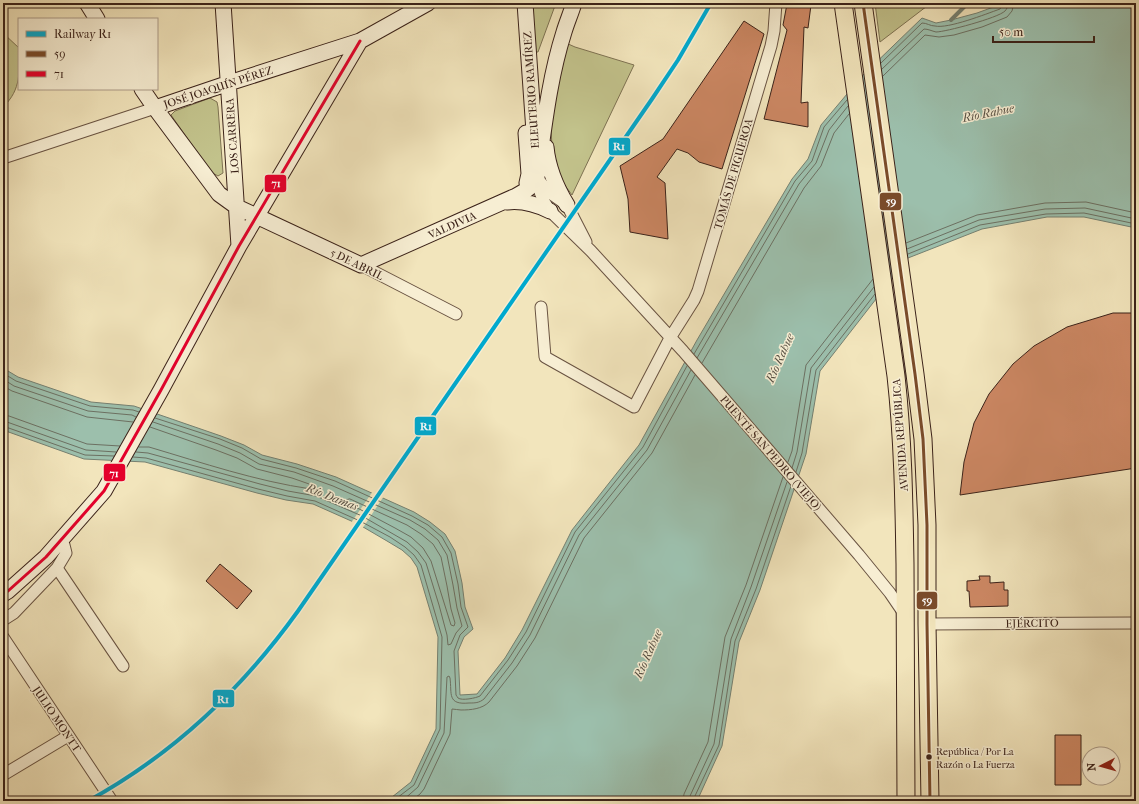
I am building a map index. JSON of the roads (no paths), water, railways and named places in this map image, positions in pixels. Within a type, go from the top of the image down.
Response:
[{"type":"main road","name":"AVENIDA REPÚBLICA","points":[[843,3],[892,346],[902,442],[906,616],[906,801]]},
{"type":"main road","name":"AVENIDA REPÚBLICA","points":[[863,3],[919,403],[923,446],[927,525],[930,801]]},
{"type":"street","points":[[87,3],[96,18]]},
{"type":"street","name":"LOS CARRERA","points":[[223,3],[239,246]]},
{"type":"street","name":"JOSÉ JOAQUÍN PÉREZ","points":[[3,158],[360,41],[428,3]]},
{"type":"street","name":"ELEUTERIO RAMÍREZ","points":[[525,3],[537,177],[543,200],[550,211],[591,251],[682,351]]},
{"type":"street","points":[[537,177],[546,110],[555,64],[574,3]]},
{"type":"street","name":"TOMÁS DE FIGUEROA","points":[[541,308],[545,357],[634,407],[670,338],[698,291],[771,46],[774,31],[776,3]]},
{"type":"street","points":[[523,192],[528,181],[528,174],[522,66],[528,38]]},
{"type":"street","points":[[5,591],[46,557],[104,491],[239,246],[360,41]]},
{"type":"street","name":"5 DE ABRIL","points":[[143,90],[219,194],[237,207],[361,265],[456,314]]},
{"type":"street","points":[[546,110],[545,141],[548,164],[556,186],[567,206]]},
{"type":"street","name":"ELEUTERIO RAMÍREZ","points":[[537,177],[550,193],[567,206],[591,251]]},
{"type":"street","name":"VALDIVIA","points":[[361,265],[523,192],[530,187],[537,177]]},
{"type":"street","points":[[498,204],[520,201],[530,203],[550,211]]},
{"type":"street","name":"PUENTE SAN PEDRO (VIEJO)","points":[[682,351],[860,555],[906,616]]},
{"type":"street","points":[[3,620],[14,613],[57,568],[66,553],[61,540]]},
{"type":"street","points":[[57,568],[123,666]]},
{"type":"street","name":"EJÉRCITO","points":[[927,624],[1136,623]]},
{"type":"street","name":"JULIO MONTT","points":[[3,638],[112,801]]},
{"type":"street","points":[[3,775],[68,736]]},
{"type":"water","points":[[1009,3],[1136,3],[1136,228],[1084,217],[1047,217],[982,229],[908,258],[820,371],[806,454],[760,590],[739,642],[722,746],[697,801],[387,801],[411,782],[436,729],[438,637],[417,567],[411,558],[402,550],[358,524],[313,504],[286,500],[257,493],[145,462],[84,459],[3,430],[3,368],[18,377],[91,402],[134,406],[221,436],[244,445],[262,455],[297,464],[336,477],[414,512],[445,534],[455,551],[462,583],[465,607],[473,629],[464,637],[458,651],[460,695],[477,694],[505,658],[522,630],[572,530],[639,445],[697,340],[792,179],[808,159],[821,125],[863,75],[922,18],[936,23]]},
{"type":"waterway","points":[[951,20],[968,3]]},
{"type":"rail line","name":"R1","points":[[88,801],[119,783],[148,763],[204,718],[229,693],[276,640],[298,611],[652,99],[678,60],[711,3]]},
{"type":"place","name":"República / Por La Razón o La Fuerza","points":[[929,757]]},
{"type":"water label","name":"Río Rahue","points":[[988,113]]},
{"type":"water label","name":"Río Rahue","points":[[780,358]]},
{"type":"water label","name":"Río Damas","points":[[332,497]]},
{"type":"water label","name":"Río Rahue","points":[[648,654]]}]
